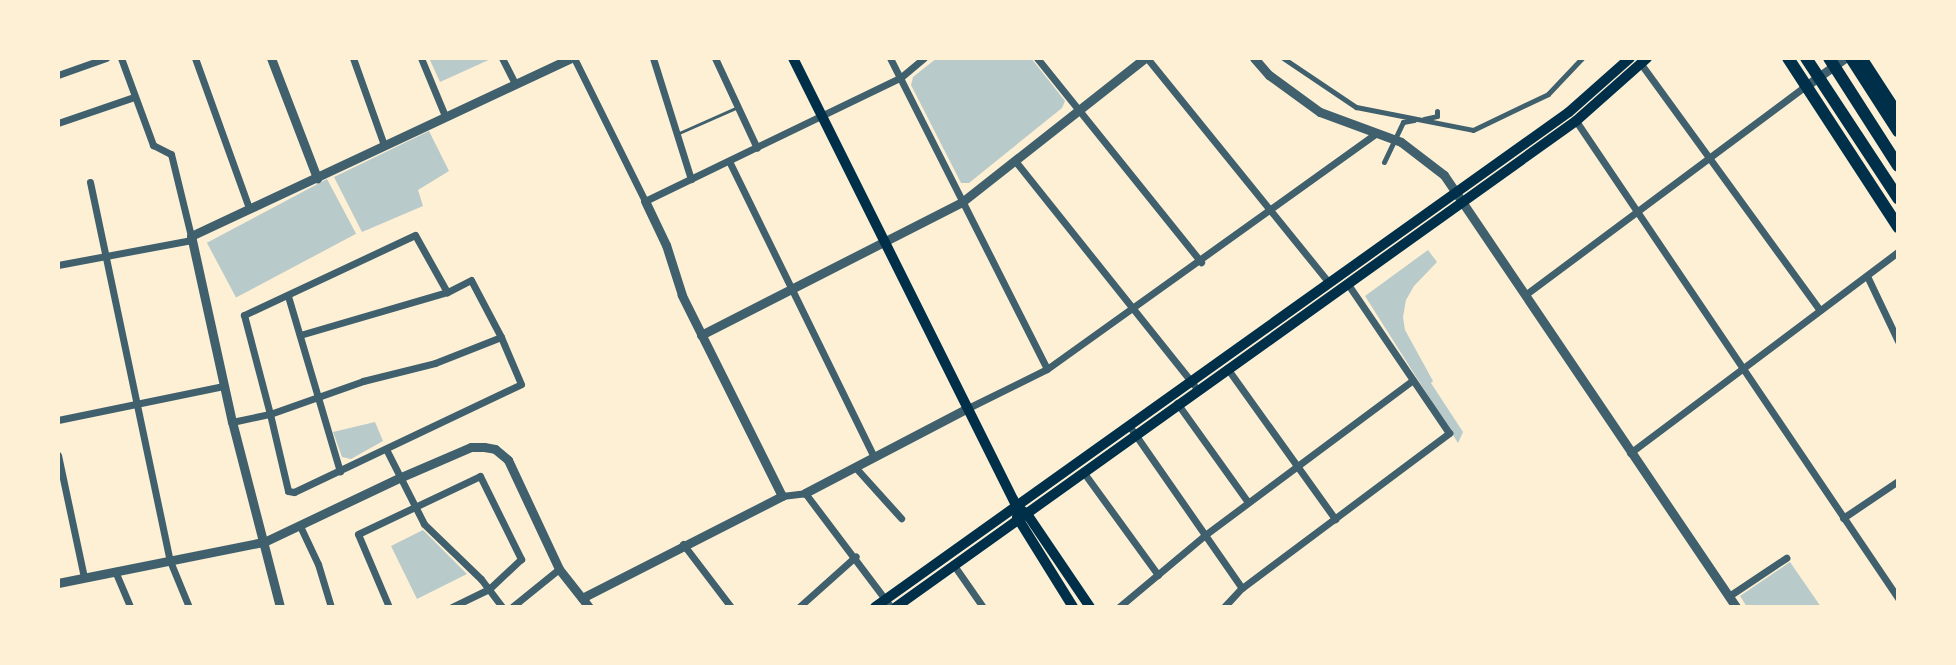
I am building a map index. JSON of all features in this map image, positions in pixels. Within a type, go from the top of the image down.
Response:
[{"type":"highway","points":[[1782,58],[1898,235]]},
{"type":"highway","points":[[1788,58],[1898,227]]},
{"type":"highway","points":[[1806,58],[1898,198]]},
{"type":"highway","points":[[1829,58],[1898,166]]},
{"type":"highway","points":[[1848,58],[1898,131]]},
{"type":"highway","points":[[1861,58],[1898,115]]},
{"type":"main road","points":[[793,58],[1017,507],[1017,521],[1073,607]]},
{"type":"main road","points":[[875,607],[891,604],[954,566],[1084,473],[1195,386],[1221,360],[1569,112],[1630,58]]},
{"type":"main road","points":[[1195,386],[1228,370],[1576,121],[1644,61]]},
{"type":"main road","points":[[891,604],[947,556],[1133,432]]},
{"type":"main road","points":[[1017,507],[1027,514],[1090,607]]},
{"type":"street","points":[[58,75],[106,58]]},
{"type":"street","points":[[121,58],[153,145],[171,154],[232,422],[279,607]]},
{"type":"street","points":[[195,58],[249,208]]},
{"type":"street","points":[[271,58],[317,178]]},
{"type":"street","points":[[353,58],[384,145]]},
{"type":"street","points":[[421,58],[445,116]]},
{"type":"street","points":[[502,58],[515,84]]},
{"type":"street","points":[[58,265],[192,238],[249,208],[573,58],[645,201],[701,335],[782,496]]},
{"type":"street","points":[[653,58],[691,179]]},
{"type":"street","points":[[715,58],[757,148]]},
{"type":"street","points":[[890,58],[1047,369]]},
{"type":"street","points":[[645,201],[900,78],[924,58]]},
{"type":"street","points":[[1037,58],[1201,262]]},
{"type":"street","points":[[701,335],[962,202],[1146,58],[1329,283]]},
{"type":"street","points":[[1254,58],[1269,75],[1320,112],[1401,142],[1444,175],[1736,607]]},
{"type":"street","points":[[1283,58],[1356,107],[1473,130],[1548,94],[1582,58]]},
{"type":"street","points":[[1525,295],[1712,159],[1803,88],[1848,58]]},
{"type":"street","points":[[1644,61],[1819,309]]},
{"type":"street","points":[[58,123],[134,97]]},
{"type":"street","points":[[1384,162],[1403,122],[1437,116],[1437,111]]},
{"type":"street","points":[[1576,121],[1898,598]]},
{"type":"street","points":[[58,583],[264,542],[471,447],[495,449],[508,460],[559,569],[587,605],[683,544],[782,496],[805,493],[1047,369],[1201,262],[1375,134]]},
{"type":"street","points":[[729,161],[874,457]]},
{"type":"street","points":[[1016,162],[1195,386]]},
{"type":"street","points":[[90,182],[170,561],[189,607]]},
{"type":"street","points":[[300,335],[447,292],[471,280],[521,384],[294,492],[288,491],[244,315],[415,235],[447,292]]},
{"type":"street","points":[[1630,453],[1819,309],[1868,278],[1898,252]]},
{"type":"street","points":[[1224,607],[1242,588],[1449,433],[1341,275]]},
{"type":"street","points":[[1868,278],[1898,341]]},
{"type":"street","points":[[288,296],[340,471]]},
{"type":"street","points":[[232,422],[270,414],[363,381],[435,363],[501,337]]},
{"type":"street","points":[[1221,360],[1335,519]]},
{"type":"street","points":[[1119,607],[1205,535],[1413,380]]},
{"type":"street","points":[[58,420],[224,386]]},
{"type":"street","points":[[1175,401],[1248,502]]},
{"type":"street","points":[[1133,432],[1242,588]]},
{"type":"street","points":[[386,449],[412,507],[424,524],[489,589],[502,607]]},
{"type":"street","points":[[58,455],[84,577]]},
{"type":"street","points":[[855,467],[901,518]]},
{"type":"street","points":[[1084,473],[1158,575]]},
{"type":"street","points":[[389,607],[358,534],[480,476],[521,559],[489,589],[452,607]]},
{"type":"street","points":[[1843,518],[1898,481]]},
{"type":"street","points":[[805,493],[891,604]]},
{"type":"street","points":[[300,526],[318,564],[331,607]]},
{"type":"street","points":[[683,544],[731,607]]},
{"type":"street","points":[[799,607],[856,556]]},
{"type":"street","points":[[947,556],[983,607]]},
{"type":"street","points":[[1729,596],[1786,558]]},
{"type":"street","points":[[512,607],[559,569]]},
{"type":"street","points":[[115,571],[130,607]]},
{"type":"lane","points":[[677,134],[738,107]]},
{"type":"shaded area","points":[[429,58],[493,58],[440,82]]},
{"type":"shaded area","points":[[937,58],[1031,58],[1065,101],[1062,108],[969,183],[961,183],[911,85],[913,77]]},
{"type":"shaded area","points":[[429,131],[449,171],[418,190],[423,206],[362,232],[334,177]]},
{"type":"shaded area","points":[[327,179],[356,234],[236,298],[207,243]]},
{"type":"shaded area","points":[[1428,250],[1437,262],[1414,286],[1406,300],[1403,317],[1405,330],[1433,381],[1431,383],[1463,432],[1458,443],[1365,296]]},
{"type":"shaded area","points":[[375,422],[383,441],[351,459],[342,457],[333,432]]},
{"type":"shaded area","points":[[423,530],[467,574],[417,599],[391,546]]},
{"type":"shaded area","points":[[1790,562],[1821,607],[1747,607],[1740,596]]}]
